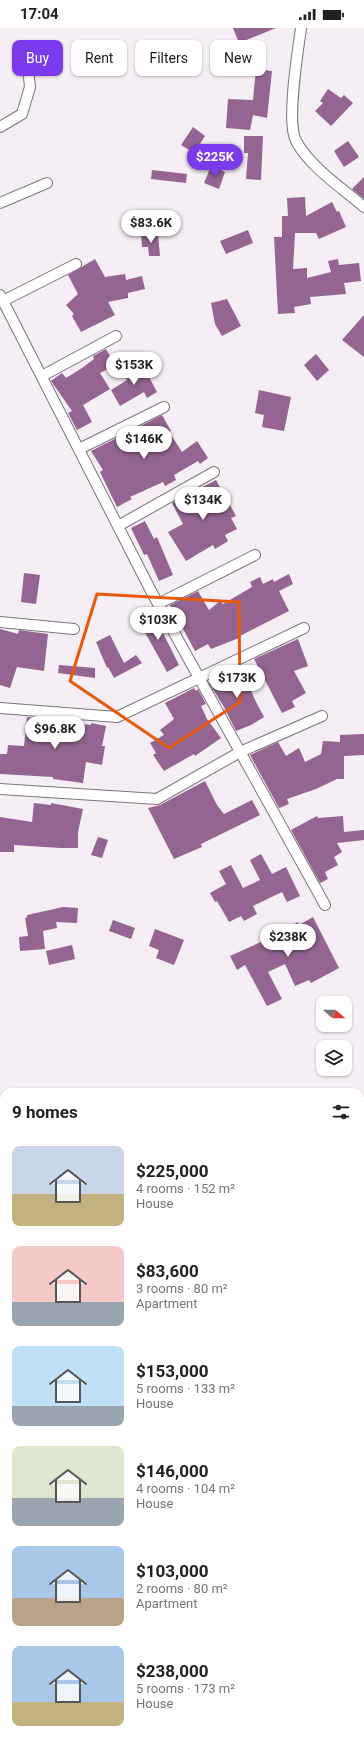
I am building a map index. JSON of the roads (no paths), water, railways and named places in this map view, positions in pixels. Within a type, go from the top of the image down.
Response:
[{"type":"street","points":[[301,28],[292,110],[296,140],[312,162],[364,207]]},
{"type":"street","points":[[0,126],[22,114],[30,87],[29,76]]},
{"type":"street","points":[[0,203],[47,183]]},
{"type":"street","points":[[76,264],[2,298],[158,604],[325,905]]},
{"type":"street","points":[[42,376],[116,336]]},
{"type":"street","points":[[79,449],[164,407]]},
{"type":"street","points":[[118,526],[214,472]]},
{"type":"street","points":[[158,604],[255,555]]},
{"type":"street","points":[[0,622],[74,628]]},
{"type":"street","points":[[0,708],[116,717],[304,628]]},
{"type":"street","points":[[0,789],[157,799],[240,752],[322,716]]}]
